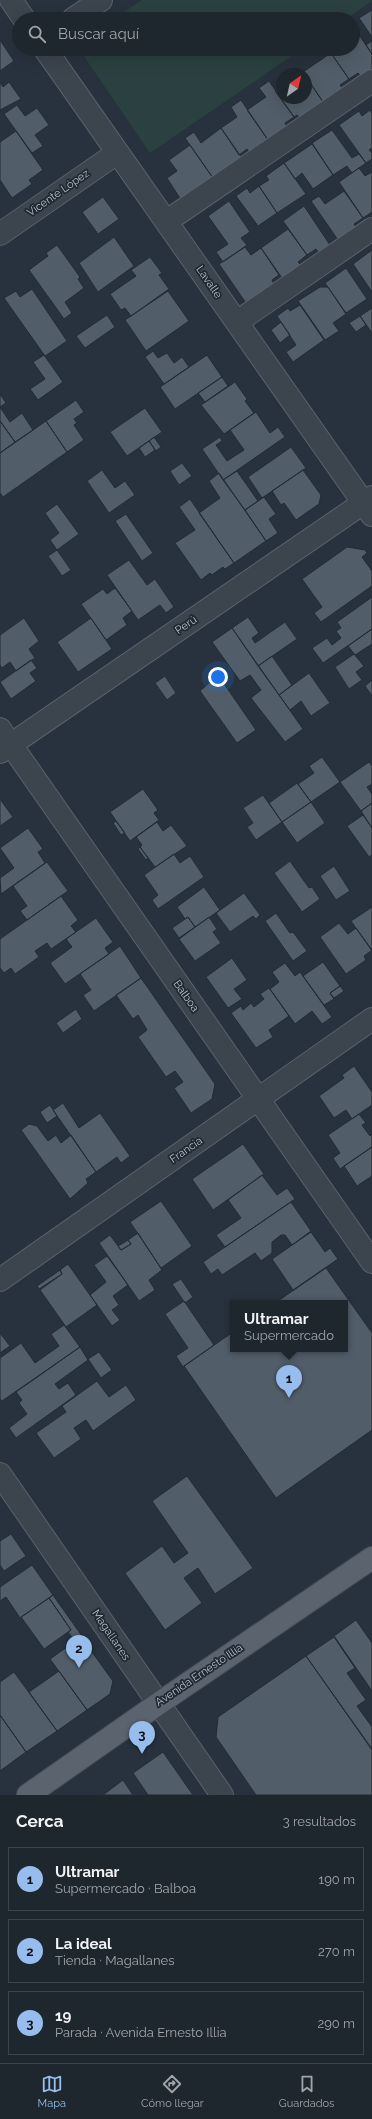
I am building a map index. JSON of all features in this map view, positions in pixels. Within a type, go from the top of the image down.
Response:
[{"type":"main road","name":"Avenida Ernesto Illia","points":[[28,1795],[372,1558]]},
{"type":"street","points":[[11,0],[19,12]]},
{"type":"street","points":[[83,12],[101,0]]},
{"type":"street","name":"Lavalle","points":[[50,56],[116,153],[369,505]]},
{"type":"street","points":[[166,221],[372,81]]},
{"type":"street","name":"Vicente López","points":[[0,234],[116,153]]},
{"type":"street","points":[[238,322],[372,229]]},
{"type":"street","name":"Perú","points":[[3,742],[369,505]]},
{"type":"street","name":"Balboa","points":[[3,742],[258,1099],[372,1262]]},
{"type":"street","name":"Francia","points":[[0,1280],[372,1019]]},
{"type":"street","name":"Magallanes","points":[[0,1474],[222,1795]]},
{"type":"green space","points":[[142,0],[372,0],[356,12],[124,12]]},
{"type":"green space","points":[[84,56],[292,56],[150,153]]},
{"type":"building","points":[[372,10],[372,37],[360,19],[360,17]]},
{"type":"building","points":[[360,36],[372,54],[372,69],[361,77],[358,73],[349,79],[333,56],[360,56]]},
{"type":"building","points":[[0,40],[14,61],[0,71]]},
{"type":"building","points":[[372,41],[372,54],[366,45]]},
{"type":"building","points":[[327,56],[333,56],[349,79],[340,85],[343,89],[323,102],[312,86],[312,68],[309,68]]},
{"type":"building","points":[[269,81],[276,91],[276,104],[285,104],[294,117],[285,123],[287,127],[268,140],[247,110],[266,97],[259,88]]},
{"type":"building","points":[[0,82],[3,87],[9,82],[21,99],[0,110]]},
{"type":"building","points":[[312,86],[323,102],[300,118],[297,115],[294,117],[284,104],[312,104]]},
{"type":"building","points":[[241,100],[268,140],[250,153],[247,149],[239,155],[221,128],[237,117],[231,107]]},
{"type":"building","points":[[17,105],[25,116],[37,108],[49,125],[35,135],[43,146],[32,153],[4,114]]},
{"type":"building","points":[[370,110],[372,113],[372,148],[369,150],[372,153],[372,159],[366,163],[339,125],[359,111],[362,116]]},
{"type":"building","points":[[221,128],[242,158],[213,178],[185,138],[194,132],[201,143]]},
{"type":"building","points":[[332,130],[352,158],[359,154],[366,163],[352,173],[347,166],[333,175],[312,143]]},
{"type":"building","points":[[16,131],[43,170],[29,180],[32,184],[12,198],[0,180],[0,142]]},
{"type":"building","points":[[312,144],[333,175],[313,189],[302,173],[295,179],[284,163]]},
{"type":"building","points":[[190,145],[213,178],[181,200],[167,178],[177,171],[169,160]]},
{"type":"building","points":[[284,163],[306,194],[277,213],[259,186],[269,180],[266,176]]},
{"type":"building","points":[[359,168],[365,176],[372,172],[372,212],[363,218],[339,182]]},
{"type":"building","points":[[259,186],[277,213],[258,226],[236,196],[247,188],[250,193]]},
{"type":"building","points":[[344,191],[363,218],[354,224],[356,227],[338,240],[311,201],[319,196],[325,204]]},
{"type":"building","points":[[103,197],[119,219],[98,234],[82,212]]},
{"type":"building","points":[[229,201],[250,232],[241,238],[247,245],[223,262],[216,252],[228,244],[208,216]]},
{"type":"building","points":[[304,206],[330,245],[319,253],[316,249],[307,255],[283,221]]},
{"type":"building","points":[[288,229],[307,255],[298,262],[301,265],[282,278],[261,248]]},
{"type":"building","points":[[114,237],[134,266],[98,292],[79,263]]},
{"type":"building","points":[[57,245],[80,277],[78,279],[84,288],[65,302],[72,313],[64,319],[29,270],[48,256],[46,253]]},
{"type":"building","points":[[245,247],[251,255],[261,248],[279,275],[272,280],[274,284],[246,303],[219,264]]},
{"type":"building","points":[[372,250],[372,292],[353,264]]},
{"type":"building","points":[[150,257],[162,273],[159,275],[169,289],[131,316],[125,308],[121,310],[110,294],[136,276],[131,270]]},
{"type":"building","points":[[346,268],[367,299],[346,313],[325,283]]},
{"type":"building","points":[[320,287],[328,287],[346,314],[333,323],[339,331],[325,340],[298,301]]},
{"type":"building","points":[[32,289],[67,341],[45,356],[4,298],[16,291],[20,297]]},
{"type":"building","points":[[168,291],[189,321],[146,351],[125,320]]},
{"type":"building","points":[[300,305],[324,340],[293,362],[286,352],[296,345],[277,316],[288,308],[290,311]]},
{"type":"building","points":[[372,308],[372,333],[360,316]]},
{"type":"building","points":[[107,315],[115,327],[85,348],[76,336]]},
{"type":"building","points":[[360,316],[366,325],[356,332],[349,323]]},
{"type":"building","points":[[281,322],[290,335],[280,343],[271,330]]},
{"type":"building","points":[[153,351],[158,358],[167,353],[174,363],[182,357],[189,367],[164,384],[145,357]]},
{"type":"building","points":[[44,355],[63,382],[38,400],[30,389],[45,379],[33,362]]},
{"type":"building","points":[[207,355],[222,377],[175,409],[160,387]]},
{"type":"building","points":[[222,377],[228,386],[205,402],[198,393]]},
{"type":"building","points":[[235,382],[247,399],[245,401],[254,413],[224,434],[201,405]]},
{"type":"building","points":[[0,394],[6,403],[0,407]]},
{"type":"building","points":[[76,400],[84,412],[74,419],[77,423],[74,425],[84,440],[67,452],[46,421]]},
{"type":"building","points":[[0,407],[10,422],[22,413],[33,430],[15,442],[0,421]]},
{"type":"building","points":[[145,408],[162,432],[127,456],[110,432]]},
{"type":"building","points":[[256,412],[270,433],[278,427],[285,437],[223,480],[202,449],[220,437],[222,441],[216,445],[227,461],[244,450],[230,430]]},
{"type":"building","points":[[0,421],[15,442],[0,453]]},
{"type":"building","points":[[46,421],[67,452],[3,497],[0,493],[0,453]]},
{"type":"building","points":[[154,437],[161,447],[156,451],[149,441]]},
{"type":"building","points":[[149,441],[155,450],[145,457],[139,448]]},
{"type":"building","points":[[291,447],[306,468],[262,498],[248,477]]},
{"type":"building","points":[[182,463],[192,476],[179,485],[170,471]]},
{"type":"building","points":[[102,470],[115,488],[125,481],[135,495],[109,513],[87,481]]},
{"type":"building","points":[[303,470],[321,495],[319,504],[296,520],[284,503],[281,505],[272,491]]},
{"type":"building","points":[[237,471],[258,501],[245,510],[223,480]]},
{"type":"building","points":[[219,473],[266,541],[234,563],[199,513],[220,498],[209,481]]},
{"type":"building","points":[[264,497],[276,514],[269,519],[278,533],[266,541],[245,510]]},
{"type":"building","points":[[190,499],[234,563],[225,569],[223,567],[212,575],[210,573],[201,580],[175,543],[195,530],[179,507]]},
{"type":"building","points":[[57,504],[79,534],[57,550],[50,540],[59,533],[45,513]]},
{"type":"building","points":[[126,514],[153,553],[142,561],[115,521]]},
{"type":"building","points":[[347,547],[365,550],[367,553],[362,557],[372,571],[372,586],[321,622],[314,613],[322,607],[302,579]]},
{"type":"building","points":[[57,550],[71,570],[62,576],[48,556]]},
{"type":"building","points":[[129,560],[147,585],[155,579],[174,607],[166,613],[160,605],[138,620],[107,575]]},
{"type":"building","points":[[115,588],[132,611],[123,618],[127,625],[106,640],[81,604],[103,589],[107,594]]},
{"type":"building","points":[[372,597],[372,629],[323,663],[312,648],[327,638],[332,645],[341,638],[336,631],[341,628],[337,622]]},
{"type":"building","points":[[248,617],[259,633],[252,638],[255,643],[285,622],[297,639],[258,666],[232,628]]},
{"type":"building","points":[[24,618],[39,641],[29,649],[35,658],[16,671],[10,662],[2,668],[0,665],[0,635]]},
{"type":"building","points":[[91,618],[112,649],[78,672],[57,642]]},
{"type":"building","points":[[232,628],[303,729],[285,742],[251,698],[261,690],[250,675],[240,681],[212,642]]},
{"type":"building","points":[[372,629],[372,644],[355,655],[348,646]]},
{"type":"building","points":[[354,654],[364,666],[356,672],[362,680],[349,689],[335,667]]},
{"type":"building","points":[[272,656],[292,685],[279,695],[258,666]]},
{"type":"building","points":[[31,660],[37,668],[30,673],[36,681],[11,699],[0,682]]},
{"type":"building","points":[[309,673],[330,703],[311,716],[301,701],[290,710],[279,695]]},
{"type":"building","points":[[218,675],[256,730],[237,743],[200,691]]},
{"type":"building","points":[[165,676],[176,693],[167,700],[155,683]]},
{"type":"building","points":[[372,680],[372,696],[365,686]]},
{"type":"building","points":[[322,757],[340,782],[311,802],[298,784],[314,773],[309,766]]},
{"type":"building","points":[[369,762],[372,766],[372,784],[367,787],[372,794],[372,803],[361,811],[340,782]]},
{"type":"building","points":[[297,783],[311,802],[282,822],[269,803]]},
{"type":"building","points":[[143,789],[158,810],[154,813],[159,820],[130,841],[110,812]]},
{"type":"building","points":[[263,795],[282,822],[256,840],[247,827],[253,823],[243,808]]},
{"type":"building","points":[[0,799],[13,817],[0,826]]},
{"type":"building","points":[[311,802],[325,823],[297,843],[282,822]]},
{"type":"building","points":[[372,803],[372,828],[361,811]]},
{"type":"building","points":[[363,815],[372,828],[372,855],[369,857],[347,826]]},
{"type":"building","points":[[116,821],[125,833],[121,835],[113,823]]},
{"type":"building","points":[[157,822],[163,831],[171,825],[187,846],[155,867],[140,847],[142,845],[136,837]]},
{"type":"building","points":[[28,828],[43,849],[38,852],[45,863],[1,894],[0,878],[14,868],[0,848]]},
{"type":"building","points":[[140,847],[148,858],[146,860],[138,849]]},
{"type":"building","points":[[174,854],[180,863],[190,856],[204,877],[158,909],[152,900],[158,895],[144,875]]},
{"type":"building","points":[[290,861],[309,888],[312,887],[320,899],[302,912],[274,873]]},
{"type":"building","points":[[47,862],[68,891],[27,920],[20,911],[27,906],[13,886]]},
{"type":"building","points":[[334,866],[350,891],[336,900],[320,876]]},
{"type":"building","points":[[204,887],[220,910],[195,927],[188,917],[185,919],[177,907]]},
{"type":"building","points":[[244,893],[260,915],[256,919],[253,916],[230,932],[216,913]]},
{"type":"building","points":[[61,896],[78,920],[71,926],[76,932],[51,949],[47,943],[35,951],[39,957],[15,974],[11,968],[4,973],[0,968],[0,939]]},
{"type":"building","points":[[372,907],[372,951],[351,921]]},
{"type":"building","points":[[276,913],[290,933],[293,932],[307,951],[293,961],[265,921]]},
{"type":"building","points":[[188,917],[195,927],[179,938],[172,928]]},
{"type":"building","points":[[209,917],[217,929],[213,932],[221,943],[195,961],[179,939]]},
{"type":"building","points":[[96,918],[113,942],[105,948],[109,954],[65,984],[50,963],[72,947],[66,939]]},
{"type":"building","points":[[339,923],[348,934],[356,928],[372,950],[364,956],[366,960],[346,974],[320,937]]},
{"type":"building","points":[[120,946],[141,978],[94,1011],[83,995],[91,990],[80,974]]},
{"type":"building","points":[[232,958],[247,980],[234,989],[242,999],[228,1008],[206,977]]},
{"type":"building","points":[[323,962],[340,986],[330,993],[334,999],[324,1005],[303,976]]},
{"type":"building","points":[[285,963],[295,976],[300,972],[332,1017],[322,1024],[312,1011],[295,1024],[270,989],[279,982],[272,972]]},
{"type":"building","points":[[141,978],[215,1084],[212,1099],[191,1113],[174,1088],[183,1082],[175,1071],[166,1077],[138,1037],[147,1030],[138,1015],[133,1019],[116,995]]},
{"type":"building","points":[[340,986],[344,991],[334,998],[330,993]]},
{"type":"building","points":[[269,988],[289,1016],[269,1030],[273,1037],[256,1048],[231,1013],[241,1006],[243,1010],[251,1003],[254,1007],[264,999],[260,994]]},
{"type":"building","points":[[76,1009],[82,1019],[63,1033],[56,1023]]},
{"type":"building","points":[[354,1066],[372,1092],[372,1105],[352,1119],[346,1110],[334,1118],[319,1096],[344,1078],[342,1075]]},
{"type":"building","points":[[63,1103],[79,1128],[100,1113],[130,1156],[121,1163],[117,1157],[96,1172],[53,1110]]},
{"type":"building","points":[[50,1105],[57,1116],[47,1123],[40,1112]]},
{"type":"building","points":[[359,1114],[366,1123],[362,1125],[370,1136],[372,1134],[372,1147],[340,1169],[333,1158],[340,1153],[328,1135]]},
{"type":"building","points":[[29,1124],[37,1126],[48,1141],[56,1135],[61,1143],[71,1135],[96,1172],[86,1179],[88,1183],[70,1199],[21,1130]]},
{"type":"building","points":[[243,1144],[264,1174],[213,1210],[192,1179]]},
{"type":"building","points":[[372,1147],[372,1176],[357,1186],[344,1166]]},
{"type":"building","points":[[262,1175],[277,1195],[287,1188],[295,1199],[225,1247],[216,1235],[241,1218],[228,1200]]},
{"type":"building","points":[[161,1201],[192,1246],[161,1268],[130,1222]]},
{"type":"building","points":[[291,1202],[311,1231],[292,1245],[285,1235],[281,1235],[272,1242],[272,1253],[261,1261],[255,1253],[222,1275],[218,1269],[211,1274],[203,1262]]},
{"type":"building","points":[[311,1232],[325,1252],[330,1248],[338,1259],[293,1290],[272,1259]]},
{"type":"building","points":[[138,1233],[162,1270],[149,1280],[155,1290],[139,1301],[99,1243],[110,1235],[121,1250],[131,1244],[128,1240]]},
{"type":"building","points":[[128,1240],[131,1244],[121,1250],[118,1246]]},
{"type":"building","points":[[107,1256],[128,1285],[113,1296],[119,1305],[112,1310],[120,1320],[112,1326],[90,1295],[106,1282],[94,1265]]},
{"type":"building","points":[[68,1264],[97,1305],[66,1327],[40,1290],[62,1274],[60,1270]]},
{"type":"building","points":[[326,1268],[372,1333],[372,1430],[276,1498],[184,1366],[230,1334],[230,1352],[348,1352],[348,1300],[279,1300]]},
{"type":"building","points":[[60,1270],[62,1274],[39,1289],[37,1286]]},
{"type":"building","points":[[181,1279],[193,1297],[185,1303],[172,1284]]},
{"type":"building","points":[[184,1301],[214,1345],[183,1367],[176,1356],[188,1348],[165,1314]]},
{"type":"building","points":[[64,1325],[80,1347],[2,1401],[0,1399],[0,1358],[21,1343],[35,1363],[59,1346],[51,1334]]},
{"type":"building","points":[[0,1333],[10,1346],[0,1353]]},
{"type":"building","points":[[80,1347],[88,1360],[55,1384],[59,1389],[68,1383],[76,1395],[16,1438],[9,1428],[27,1414],[19,1403],[22,1400],[16,1392]]},
{"type":"building","points":[[99,1352],[112,1370],[101,1378],[88,1359]]},
{"type":"building","points":[[97,1381],[109,1397],[126,1385],[136,1400],[93,1431],[86,1420],[74,1428],[81,1439],[54,1458],[36,1433],[66,1412],[62,1406]]},
{"type":"building","points":[[187,1476],[253,1568],[215,1594],[198,1568],[184,1578],[202,1603],[165,1630],[125,1573],[162,1546],[174,1563],[188,1553],[152,1501]]},
{"type":"building","points":[[11,1534],[26,1556],[4,1571],[0,1565],[0,1541]]},
{"type":"building","points":[[32,1565],[53,1595],[20,1618],[6,1597],[0,1601],[0,1587]]},
{"type":"building","points":[[53,1595],[82,1636],[75,1641],[68,1632],[71,1630],[49,1598]]},
{"type":"building","points":[[49,1598],[71,1630],[44,1649],[21,1617]]},
{"type":"building","points":[[356,1620],[372,1643],[372,1691],[334,1636]]},
{"type":"building","points":[[81,1637],[113,1681],[110,1694],[87,1710],[50,1659]]},
{"type":"building","points":[[334,1637],[355,1668],[347,1673],[366,1700],[357,1706],[372,1727],[372,1750],[306,1656]]},
{"type":"building","points":[[306,1656],[372,1749],[372,1795],[256,1795],[216,1737],[218,1717]]},
{"type":"building","points":[[59,1671],[87,1710],[57,1731],[29,1692]]},
{"type":"building","points":[[14,1672],[57,1731],[26,1752],[0,1715],[0,1682]]},
{"type":"building","points":[[0,1715],[26,1752],[0,1771]]},
{"type":"building","points":[[163,1752],[193,1795],[148,1795],[133,1773]]},
{"type":"building","points":[[123,1780],[133,1795],[103,1795]]},
{"type":"place","name":"Ultramar","points":[[289,1398]]},
{"type":"place","name":"La ideal","points":[[79,1668]]},
{"type":"place","name":"19","points":[[142,1754]]}]
